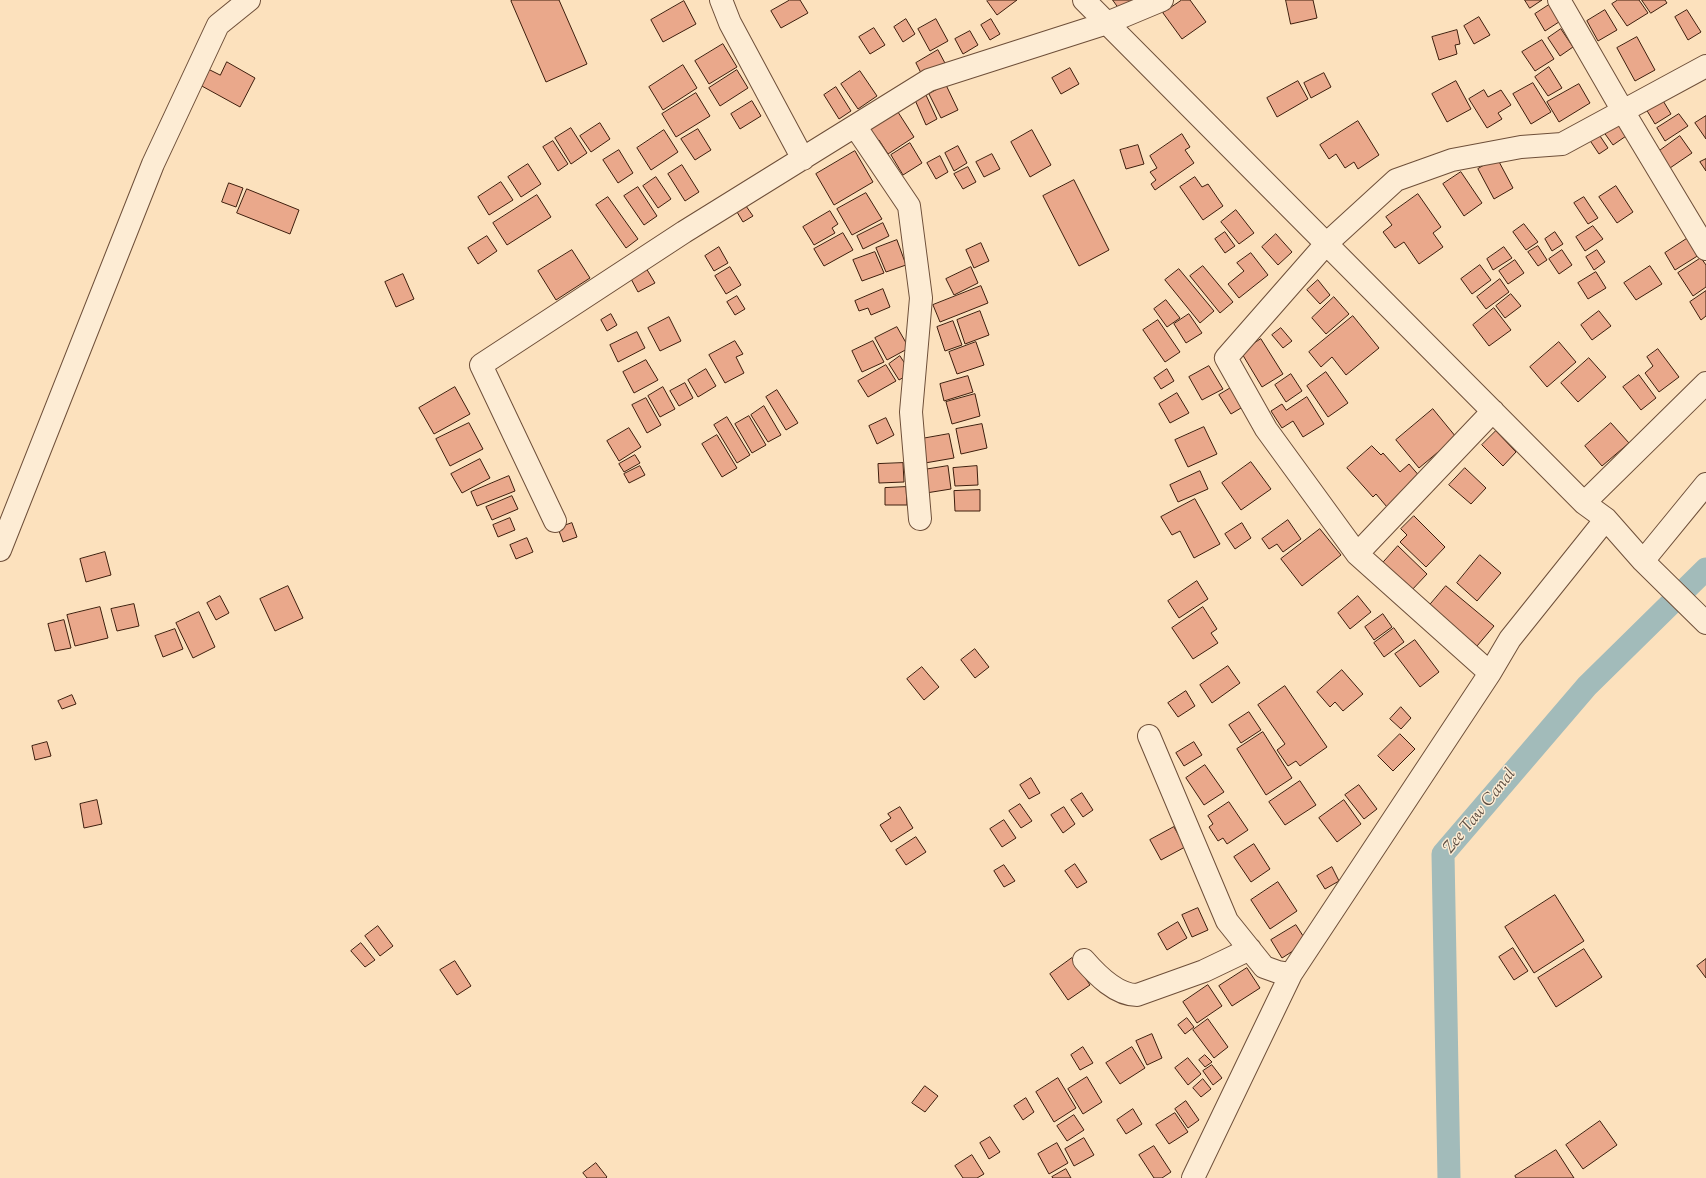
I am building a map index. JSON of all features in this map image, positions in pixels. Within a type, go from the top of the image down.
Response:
[{"type":"street","points":[[0,550],[153,164],[218,25],[248,0]]},
{"type":"street","points":[[721,0],[730,23],[803,159]]},
{"type":"street","points":[[1084,0],[1584,503],[1606,519],[1643,562],[1706,623]]},
{"type":"street","points":[[554,521],[481,365],[684,232],[929,80],[1107,23],[1162,0]]},
{"type":"street","points":[[1559,0],[1623,111],[1706,249]]},
{"type":"street","points":[[1490,672],[1357,554],[1266,429],[1226,358],[1326,244],[1396,180],[1452,160],[1521,147],[1562,144],[1706,66]]},
{"type":"street","points":[[855,126],[909,206],[921,298],[910,412],[920,519]]},
{"type":"street","points":[[1584,503],[1706,383]]},
{"type":"street","points":[[1357,554],[1493,411]]},
{"type":"street","points":[[1643,562],[1706,484]]},
{"type":"street","points":[[1193,1178],[1291,974],[1490,672],[1510,639],[1606,519]]},
{"type":"street","points":[[1149,736],[1227,921],[1264,967],[1278,972],[1291,974]]},
{"type":"street","points":[[1084,960],[1100,978],[1129,995],[1137,995],[1204,971],[1250,949]]},
{"type":"building","points":[[559,0],[587,64],[546,82],[511,1]]},
{"type":"building","points":[[790,0],[800,0],[808,13],[781,28],[771,11]]},
{"type":"building","points":[[1017,0],[997,15],[987,1]]},
{"type":"building","points":[[1113,0],[1133,0],[1134,1],[1121,11]]},
{"type":"building","points":[[1182,0],[1190,0],[1206,22],[1182,39],[1163,13]]},
{"type":"building","points":[[1286,0],[1313,0],[1317,18],[1291,24]]},
{"type":"building","points":[[1525,0],[1542,0],[1530,8]]},
{"type":"building","points":[[1618,0],[1639,0],[1648,13],[1627,26],[1612,4]]},
{"type":"building","points":[[1642,0],[1665,0],[1667,3],[1651,13]]},
{"type":"building","points":[[684,1],[696,24],[663,42],[651,20]]},
{"type":"building","points":[[1552,3],[1562,20],[1545,31],[1535,14]]},
{"type":"building","points":[[1605,10],[1617,30],[1598,41],[1587,21]]},
{"type":"building","points":[[1687,10],[1701,32],[1688,40],[1675,17]]},
{"type":"building","points":[[1479,17],[1490,35],[1474,44],[1464,26]]},
{"type":"building","points":[[906,19],[915,34],[903,42],[894,27]]},
{"type":"building","points":[[936,19],[948,41],[930,51],[918,29]]},
{"type":"building","points":[[991,19],[1000,34],[990,40],[981,25]]},
{"type":"building","points":[[874,28],[885,45],[870,54],[859,37]]},
{"type":"building","points":[[1561,29],[1573,47],[1560,56],[1548,38]]},
{"type":"building","points":[[1457,30],[1460,44],[1455,45],[1457,54],[1439,60],[1432,37]]},
{"type":"building","points":[[970,31],[978,45],[963,54],[955,39]]},
{"type":"building","points":[[1637,37],[1655,70],[1635,81],[1617,48]]},
{"type":"building","points":[[1542,40],[1554,59],[1535,71],[1522,52]]},
{"type":"building","points":[[723,44],[737,67],[709,84],[695,61]]},
{"type":"building","points":[[938,50],[946,65],[923,77],[916,63]]},
{"type":"building","points":[[227,62],[255,78],[240,107],[200,85],[208,69],[220,75]]},
{"type":"building","points":[[683,65],[697,88],[663,110],[649,87]]},
{"type":"building","points":[[1549,67],[1562,88],[1548,96],[1535,77]]},
{"type":"building","points":[[1070,68],[1079,84],[1061,94],[1052,78]]},
{"type":"building","points":[[737,70],[748,88],[720,106],[709,88]]},
{"type":"building","points":[[860,71],[877,96],[858,109],[841,84]]},
{"type":"building","points":[[1324,73],[1331,87],[1311,98],[1304,83]]},
{"type":"building","points":[[1298,81],[1308,99],[1277,117],[1267,98]]},
{"type":"building","points":[[1456,81],[1471,109],[1447,122],[1432,94]]},
{"type":"building","points":[[1533,83],[1551,112],[1531,124],[1513,94]]},
{"type":"building","points":[[1579,84],[1590,103],[1559,122],[1547,102]]},
{"type":"building","points":[[946,85],[958,110],[941,118],[929,94]]},
{"type":"building","points":[[836,87],[851,111],[839,119],[824,95]]},
{"type":"building","points":[[1484,90],[1488,97],[1501,90],[1511,105],[1498,113],[1502,119],[1487,128],[1469,99]]},
{"type":"building","points":[[696,93],[710,116],[676,137],[662,114]]},
{"type":"building","points":[[926,95],[937,119],[926,125],[915,100]]},
{"type":"building","points":[[1662,99],[1671,114],[1655,124],[1646,109]]},
{"type":"building","points":[[752,101],[761,116],[740,129],[731,114]]},
{"type":"building","points":[[896,109],[914,137],[888,154],[879,140],[876,142],[867,128]]},
{"type":"building","points":[[1679,114],[1688,126],[1665,141],[1657,128]]},
{"type":"building","points":[[1706,116],[1706,139],[1695,123]]},
{"type":"building","points":[[1619,120],[1629,134],[1613,145],[1603,131]]},
{"type":"building","points":[[1358,121],[1379,155],[1358,169],[1354,162],[1345,168],[1336,154],[1329,159],[1320,145]]},
{"type":"building","points":[[600,123],[610,139],[591,152],[580,136]]},
{"type":"building","points":[[571,128],[587,153],[571,164],[555,138]]},
{"type":"building","points":[[698,129],[711,150],[695,160],[681,139]]},
{"type":"building","points":[[664,130],[678,152],[651,170],[637,148]]},
{"type":"building","points":[[1032,130],[1051,165],[1030,177],[1011,142]]},
{"type":"building","points":[[1598,133],[1608,148],[1599,154],[1589,139]]},
{"type":"building","points":[[1182,134],[1190,147],[1185,150],[1194,163],[1155,190],[1151,184],[1156,180],[1150,172],[1157,168],[1150,156]]},
{"type":"building","points":[[1680,136],[1692,153],[1670,168],[1658,152]]},
{"type":"building","points":[[553,141],[568,164],[558,171],[543,147]]},
{"type":"building","points":[[910,143],[922,163],[903,175],[891,155]]},
{"type":"building","points":[[1138,145],[1144,164],[1126,169],[1120,150]]},
{"type":"building","points":[[958,146],[967,163],[954,171],[945,153]]},
{"type":"building","points":[[619,150],[633,173],[618,183],[603,160]]},
{"type":"building","points":[[855,151],[873,182],[834,205],[816,174]]},
{"type":"building","points":[[992,154],[1000,169],[984,177],[976,162]]},
{"type":"building","points":[[940,156],[948,172],[936,179],[927,163]]},
{"type":"building","points":[[1497,158],[1513,188],[1494,199],[1478,169]]},
{"type":"building","points":[[1706,159],[1706,171],[1700,162]]},
{"type":"building","points":[[528,164],[541,184],[521,197],[508,177]]},
{"type":"building","points":[[682,165],[699,192],[685,201],[668,174]]},
{"type":"building","points":[[968,167],[976,182],[963,189],[954,174]]},
{"type":"building","points":[[1461,172],[1482,203],[1464,216],[1443,184]]},
{"type":"building","points":[[656,177],[671,199],[658,208],[643,186]]},
{"type":"building","points":[[1195,177],[1202,187],[1208,184],[1223,206],[1203,220],[1180,187]]},
{"type":"building","points":[[1074,180],[1109,250],[1079,266],[1043,196]]},
{"type":"building","points":[[501,182],[513,200],[489,215],[478,197]]},
{"type":"building","points":[[229,183],[243,188],[236,207],[222,202]]},
{"type":"building","points":[[1616,186],[1633,212],[1617,223],[1599,197]]},
{"type":"building","points":[[638,187],[657,216],[644,225],[624,196]]},
{"type":"building","points":[[247,189],[299,210],[290,234],[237,213]]},
{"type":"building","points":[[866,193],[882,219],[852,235],[837,209]]},
{"type":"building","points":[[1418,194],[1441,227],[1433,233],[1443,247],[1419,264],[1404,242],[1395,248],[1383,232],[1392,225],[1386,217]]},
{"type":"building","points":[[537,195],[551,217],[507,245],[493,223]]},
{"type":"building","points":[[608,197],[638,239],[626,248],[596,205]]},
{"type":"building","points":[[1584,197],[1598,218],[1588,224],[1574,203]]},
{"type":"building","points":[[746,206],[753,216],[743,222],[737,212]]},
{"type":"building","points":[[1236,210],[1254,233],[1239,244],[1221,222]]},
{"type":"building","points":[[830,211],[838,224],[832,228],[835,233],[814,245],[803,227]]},
{"type":"building","points":[[883,223],[889,236],[863,249],[857,236]]},
{"type":"building","points":[[1524,224],[1538,242],[1526,250],[1513,232]]},
{"type":"building","points":[[1593,226],[1603,239],[1585,251],[1576,237]]},
{"type":"building","points":[[1225,232],[1235,246],[1225,253],[1215,239]]},
{"type":"building","points":[[1555,232],[1563,244],[1552,251],[1545,239]]},
{"type":"building","points":[[843,233],[853,250],[824,266],[814,249]]},
{"type":"building","points":[[1276,234],[1292,252],[1278,265],[1262,247]]},
{"type":"building","points":[[487,236],[497,251],[478,264],[468,248]]},
{"type":"building","points":[[1688,238],[1699,255],[1675,270],[1665,253]]},
{"type":"building","points":[[897,240],[906,265],[886,272],[876,248]]},
{"type":"building","points":[[981,243],[989,261],[974,268],[966,250]]},
{"type":"building","points":[[1538,246],[1547,260],[1538,266],[1528,252]]},
{"type":"building","points":[[719,247],[728,263],[714,271],[705,256]]},
{"type":"building","points":[[1504,247],[1512,258],[1493,270],[1487,259]]},
{"type":"building","points":[[572,250],[590,278],[556,300],[538,271]]},
{"type":"building","points":[[1562,250],[1572,265],[1559,274],[1549,259]]},
{"type":"building","points":[[1597,250],[1605,262],[1594,270],[1586,257]]},
{"type":"building","points":[[875,252],[884,273],[862,281],[853,260]]},
{"type":"building","points":[[1251,253],[1268,275],[1239,298],[1228,284],[1244,271],[1237,263]]},
{"type":"building","points":[[1701,258],[1706,265],[1706,287],[1693,296],[1678,273]]},
{"type":"building","points":[[1515,260],[1524,273],[1508,284],[1499,271]]},
{"type":"building","points":[[1480,265],[1491,280],[1472,294],[1461,279]]},
{"type":"building","points":[[1203,266],[1233,302],[1220,313],[1190,276]]},
{"type":"building","points":[[1650,266],[1662,284],[1636,300],[1624,283]]},
{"type":"building","points":[[730,267],[741,285],[726,294],[715,276]]},
{"type":"building","points":[[971,267],[978,283],[954,295],[946,279]]},
{"type":"building","points":[[646,268],[655,283],[638,292],[630,277]]},
{"type":"building","points":[[1179,269],[1214,311],[1200,323],[1165,280]]},
{"type":"building","points":[[1596,272],[1606,288],[1588,299],[1578,283]]},
{"type":"building","points":[[403,274],[414,299],[396,307],[385,282]]},
{"type":"building","points":[[1500,279],[1509,292],[1486,309],[1477,297]]},
{"type":"building","points":[[1318,280],[1330,295],[1320,304],[1307,290]]},
{"type":"building","points":[[981,286],[988,303],[940,322],[933,305]]},
{"type":"building","points":[[883,289],[890,307],[871,315],[868,308],[859,311],[855,301]]},
{"type":"building","points":[[1706,291],[1706,316],[1701,320],[1690,302]]},
{"type":"building","points":[[1511,294],[1521,306],[1505,318],[1496,306]]},
{"type":"building","points":[[737,296],[745,309],[735,315],[727,302]]},
{"type":"building","points":[[1334,297],[1349,314],[1326,334],[1312,318]]},
{"type":"building","points":[[1166,300],[1180,318],[1167,327],[1154,309]]},
{"type":"building","points":[[1494,308],[1511,330],[1489,346],[1473,325]]},
{"type":"building","points":[[980,311],[989,335],[965,344],[957,320]]},
{"type":"building","points":[[1599,311],[1611,326],[1592,340],[1581,325]]},
{"type":"building","points":[[611,314],[617,325],[607,331],[601,320]]},
{"type":"building","points":[[1189,314],[1202,333],[1186,343],[1174,324]]},
{"type":"building","points":[[1353,316],[1379,348],[1346,375],[1332,357],[1321,367],[1309,352]]},
{"type":"building","points":[[669,317],[681,341],[660,351],[648,328]]},
{"type":"building","points":[[1158,320],[1180,352],[1165,362],[1143,330]]},
{"type":"building","points":[[953,321],[962,345],[945,351],[937,327]]},
{"type":"building","points":[[897,327],[909,348],[887,360],[875,338]]},
{"type":"building","points":[[1281,328],[1292,341],[1283,348],[1272,335]]},
{"type":"building","points":[[637,332],[645,348],[618,362],[610,345]]},
{"type":"building","points":[[1261,339],[1283,374],[1262,387],[1241,352]]},
{"type":"building","points":[[735,341],[743,354],[736,357],[744,373],[725,383],[709,355]]},
{"type":"building","points":[[873,341],[884,362],[862,372],[852,351]]},
{"type":"building","points":[[976,342],[984,365],[957,374],[949,352]]},
{"type":"building","points":[[1559,342],[1576,362],[1547,387],[1530,367]]},
{"type":"building","points":[[1658,349],[1679,377],[1659,392],[1645,373],[1653,366],[1647,357]]},
{"type":"building","points":[[900,356],[911,373],[899,380],[889,364]]},
{"type":"building","points":[[1589,358],[1606,377],[1578,402],[1561,383]]},
{"type":"building","points":[[646,360],[658,380],[634,393],[623,372]]},
{"type":"building","points":[[886,365],[896,381],[868,397],[858,381]]},
{"type":"building","points":[[1209,366],[1223,389],[1202,400],[1189,377]]},
{"type":"building","points":[[706,369],[716,386],[698,397],[688,380]]},
{"type":"building","points":[[1167,369],[1174,381],[1161,389],[1154,378]]},
{"type":"building","points":[[1326,372],[1348,403],[1328,417],[1307,386]]},
{"type":"building","points":[[1291,374],[1302,391],[1286,402],[1275,385]]},
{"type":"building","points":[[1639,375],[1656,398],[1641,410],[1623,387]]},
{"type":"building","points":[[968,376],[973,392],[944,401],[940,384]]},
{"type":"building","points":[[685,383],[693,398],[679,406],[670,391]]},
{"type":"building","points":[[1234,386],[1246,405],[1231,414],[1219,395]]},
{"type":"building","points":[[455,387],[470,414],[434,434],[419,408]]},
{"type":"building","points":[[663,387],[675,409],[660,417],[648,396]]},
{"type":"building","points":[[777,390],[798,423],[786,430],[766,397]]},
{"type":"building","points":[[1177,393],[1189,413],[1170,423],[1159,404]]},
{"type":"building","points":[[975,394],[980,416],[952,424],[946,402]]},
{"type":"building","points":[[1307,397],[1324,424],[1303,437],[1293,421],[1282,428],[1271,411],[1282,404],[1286,410]]},
{"type":"building","points":[[646,398],[661,425],[647,433],[632,405]]},
{"type":"building","points":[[764,406],[781,435],[768,442],[751,415]]},
{"type":"building","points":[[1433,409],[1456,437],[1419,468],[1396,440]]},
{"type":"building","points":[[749,416],[766,445],[752,453],[735,424]]},
{"type":"building","points":[[727,417],[750,455],[737,463],[714,425]]},
{"type":"building","points":[[886,418],[894,435],[877,444],[869,426]]},
{"type":"building","points":[[469,423],[483,449],[450,466],[436,439]]},
{"type":"building","points":[[1611,423],[1629,443],[1602,466],[1585,446]]},
{"type":"building","points":[[982,424],[987,448],[961,454],[956,429]]},
{"type":"building","points":[[1204,427],[1217,454],[1188,467],[1175,440]]},
{"type":"building","points":[[629,428],[641,447],[619,461],[607,441]]},
{"type":"building","points":[[1496,431],[1516,452],[1503,466],[1482,445]]},
{"type":"building","points":[[949,434],[954,458],[925,463],[921,439]]},
{"type":"building","points":[[717,435],[737,468],[722,477],[702,444]]},
{"type":"building","points":[[1372,446],[1381,455],[1383,453],[1400,472],[1409,464],[1421,478],[1387,507],[1376,494],[1373,497],[1347,468]]},
{"type":"building","points":[[635,455],[640,463],[624,472],[619,464]]},
{"type":"building","points":[[480,459],[490,478],[462,493],[451,474]]},
{"type":"building","points":[[1251,462],[1271,489],[1241,510],[1222,483]]},
{"type":"building","points":[[903,463],[904,482],[879,483],[878,464]]},
{"type":"building","points":[[640,466],[645,475],[629,483],[624,474]]},
{"type":"building","points":[[948,466],[951,489],[926,493],[923,470]]},
{"type":"building","points":[[977,466],[978,485],[955,486],[953,468]]},
{"type":"building","points":[[1465,468],[1486,488],[1471,504],[1449,485]]},
{"type":"building","points":[[1200,471],[1208,489],[1178,502],[1170,485]]},
{"type":"building","points":[[509,476],[515,491],[477,506],[471,492]]},
{"type":"building","points":[[906,487],[907,505],[885,505],[885,488]]},
{"type":"building","points":[[980,490],[980,511],[955,511],[954,491]]},
{"type":"building","points":[[512,496],[518,509],[492,520],[486,507]]},
{"type":"building","points":[[1195,499],[1220,544],[1194,558],[1180,531],[1172,535],[1161,517]]},
{"type":"building","points":[[1414,516],[1445,547],[1426,567],[1400,542],[1407,535],[1401,529]]},
{"type":"building","points":[[510,518],[515,530],[498,537],[493,525]]},
{"type":"building","points":[[1288,520],[1301,539],[1283,552],[1277,544],[1269,549],[1262,539]]},
{"type":"building","points":[[572,523],[577,537],[563,542],[558,528]]},
{"type":"building","points":[[1242,523],[1251,538],[1235,549],[1225,534]]},
{"type":"building","points":[[1320,529],[1341,555],[1302,586],[1281,559]]},
{"type":"building","points":[[527,538],[533,552],[516,559],[510,545]]},
{"type":"building","points":[[1398,546],[1427,574],[1410,592],[1381,565]]},
{"type":"building","points":[[105,552],[111,575],[86,582],[80,559]]},
{"type":"building","points":[[1480,555],[1501,573],[1477,601],[1457,583]]},
{"type":"building","points":[[1197,581],[1208,599],[1179,618],[1168,601]]},
{"type":"building","points":[[288,586],[303,618],[275,631],[260,599]]},
{"type":"building","points":[[1446,586],[1494,626],[1477,646],[1429,606]]},
{"type":"building","points":[[220,596],[229,613],[216,620],[207,603]]},
{"type":"building","points":[[1358,596],[1371,612],[1350,629],[1338,613]]},
{"type":"building","points":[[134,604],[139,626],[117,631],[111,609]]},
{"type":"building","points":[[100,607],[108,638],[75,646],[67,615]]},
{"type":"building","points":[[1203,607],[1217,629],[1211,633],[1218,643],[1193,659],[1172,628]]},
{"type":"building","points":[[199,612],[215,647],[193,658],[176,623]]},
{"type":"building","points":[[1383,614],[1392,627],[1374,640],[1365,627]]},
{"type":"building","points":[[64,620],[71,648],[55,651],[48,624]]},
{"type":"building","points":[[1394,628],[1404,642],[1384,657],[1374,643]]},
{"type":"building","points":[[175,629],[183,649],[163,657],[155,636]]},
{"type":"building","points":[[1415,640],[1439,672],[1420,687],[1395,654]]},
{"type":"building","points":[[975,649],[989,667],[975,678],[961,660]]},
{"type":"building","points":[[1228,666],[1240,683],[1212,703],[1200,685]]},
{"type":"building","points":[[922,667],[939,687],[924,700],[907,679]]},
{"type":"building","points":[[1342,670],[1363,694],[1343,711],[1335,702],[1330,707],[1317,692]]},
{"type":"building","points":[[1285,686],[1327,747],[1300,766],[1296,761],[1288,766],[1277,750],[1285,744],[1258,705]]},
{"type":"building","points":[[1186,691],[1195,706],[1178,717],[1168,703]]},
{"type":"building","points":[[72,695],[76,704],[62,709],[58,701]]},
{"type":"building","points":[[1401,707],[1411,718],[1401,729],[1390,719]]},
{"type":"building","points":[[1249,712],[1261,730],[1241,743],[1229,725]]},
{"type":"building","points":[[1263,732],[1292,778],[1266,795],[1237,749]]},
{"type":"building","points":[[1400,734],[1415,749],[1393,771],[1378,756]]},
{"type":"building","points":[[47,742],[51,756],[35,760],[32,746]]},
{"type":"building","points":[[1194,742],[1202,755],[1184,766],[1176,753]]},
{"type":"building","points":[[1205,765],[1224,792],[1204,805],[1186,778]]},
{"type":"building","points":[[1031,778],[1040,793],[1029,799],[1020,785]]},
{"type":"building","points":[[1300,781],[1316,805],[1285,825],[1269,802]]},
{"type":"building","points":[[1359,785],[1377,809],[1364,819],[1345,795]]},
{"type":"building","points":[[1082,793],[1093,810],[1083,817],[1071,800]]},
{"type":"building","points":[[97,800],[102,824],[84,828],[80,804]]},
{"type":"building","points":[[1344,800],[1361,824],[1337,842],[1319,818]]},
{"type":"building","points":[[1229,802],[1248,830],[1227,844],[1223,838],[1218,841],[1209,827],[1213,824],[1208,816]]},
{"type":"building","points":[[1020,804],[1032,821],[1021,828],[1009,811]]},
{"type":"building","points":[[900,807],[913,828],[891,842],[880,825],[891,818],[888,814]]},
{"type":"building","points":[[1064,807],[1075,824],[1063,833],[1051,815]]},
{"type":"building","points":[[1004,820],[1016,838],[1002,847],[990,829]]},
{"type":"building","points":[[1174,827],[1185,847],[1161,860],[1150,840]]},
{"type":"building","points":[[916,837],[926,852],[906,865],[896,850]]},
{"type":"building","points":[[1254,844],[1270,869],[1251,882],[1234,857]]},
{"type":"building","points":[[1075,864],[1087,882],[1077,888],[1065,871]]},
{"type":"building","points":[[1004,865],[1015,881],[1004,887],[994,871]]},
{"type":"building","points":[[1332,867],[1339,881],[1325,889],[1317,876]]},
{"type":"building","points":[[1278,882],[1297,911],[1270,929],[1251,900]]},
{"type":"building","points":[[1555,895],[1584,941],[1534,973],[1505,927]]},
{"type":"building","points":[[1198,908],[1208,930],[1192,937],[1182,915]]},
{"type":"building","points":[[1178,922],[1187,938],[1167,950],[1158,934]]},
{"type":"building","points":[[1296,925],[1307,942],[1282,958],[1271,940]]},
{"type":"building","points":[[378,926],[393,946],[380,956],[365,936]]},
{"type":"building","points":[[361,943],[375,960],[365,967],[351,951]]},
{"type":"building","points":[[1513,948],[1528,971],[1514,980],[1499,957]]},
{"type":"building","points":[[1584,949],[1602,977],[1556,1007],[1538,978]]},
{"type":"building","points":[[1072,958],[1090,985],[1068,1000],[1050,974]]},
{"type":"building","points":[[1706,959],[1706,978],[1697,966]]},
{"type":"building","points":[[455,961],[471,986],[457,995],[440,970]]},
{"type":"building","points":[[1247,968],[1260,988],[1232,1006],[1219,986]]},
{"type":"building","points":[[1208,985],[1222,1006],[1197,1023],[1183,1002]]},
{"type":"building","points":[[1187,1018],[1194,1027],[1185,1034],[1178,1025]]},
{"type":"building","points":[[1208,1019],[1228,1047],[1214,1058],[1193,1030]]},
{"type":"building","points":[[1152,1034],[1162,1058],[1147,1065],[1136,1041]]},
{"type":"building","points":[[1083,1047],[1093,1063],[1080,1070],[1071,1055]]},
{"type":"building","points":[[1132,1047],[1145,1068],[1120,1084],[1106,1063]]},
{"type":"building","points":[[1205,1055],[1212,1062],[1205,1067],[1199,1060]]},
{"type":"building","points":[[1188,1058],[1201,1074],[1188,1085],[1175,1068]]},
{"type":"building","points":[[1212,1065],[1222,1078],[1213,1085],[1203,1071]]},
{"type":"building","points":[[1087,1077],[1102,1102],[1083,1114],[1068,1089]]},
{"type":"building","points":[[1058,1078],[1076,1108],[1054,1122],[1036,1092]]},
{"type":"building","points":[[1203,1079],[1211,1089],[1201,1097],[1193,1088]]},
{"type":"building","points":[[925,1086],[938,1096],[925,1112],[912,1103]]},
{"type":"building","points":[[1026,1098],[1034,1112],[1023,1120],[1014,1106]]},
{"type":"building","points":[[1186,1101],[1199,1120],[1188,1128],[1175,1109]]},
{"type":"building","points":[[1133,1109],[1142,1124],[1126,1134],[1117,1120]]},
{"type":"building","points":[[1175,1113],[1188,1132],[1169,1144],[1156,1125]]},
{"type":"building","points":[[1074,1115],[1084,1130],[1067,1141],[1057,1126]]},
{"type":"building","points":[[1600,1121],[1617,1145],[1583,1169],[1566,1145]]},
{"type":"building","points":[[990,1137],[1000,1152],[989,1159],[980,1143]]},
{"type":"building","points":[[1084,1138],[1094,1155],[1074,1166],[1065,1149]]},
{"type":"building","points":[[1057,1143],[1068,1163],[1049,1174],[1038,1154]]},
{"type":"building","points":[[1154,1146],[1171,1172],[1162,1178],[1154,1178],[1139,1155]]},
{"type":"building","points":[[1556,1150],[1574,1178],[1516,1178],[1515,1176]]},
{"type":"building","points":[[972,1155],[984,1174],[977,1178],[963,1178],[955,1166]]},
{"type":"building","points":[[596,1163],[607,1177],[606,1178],[587,1178],[583,1173]]},
{"type":"building","points":[[1066,1169],[1071,1178],[1052,1177]]},
{"type":"waterway","name":"Zee Taw Canal","points":[[1449,1178],[1443,854],[1587,686],[1706,569]]}]
